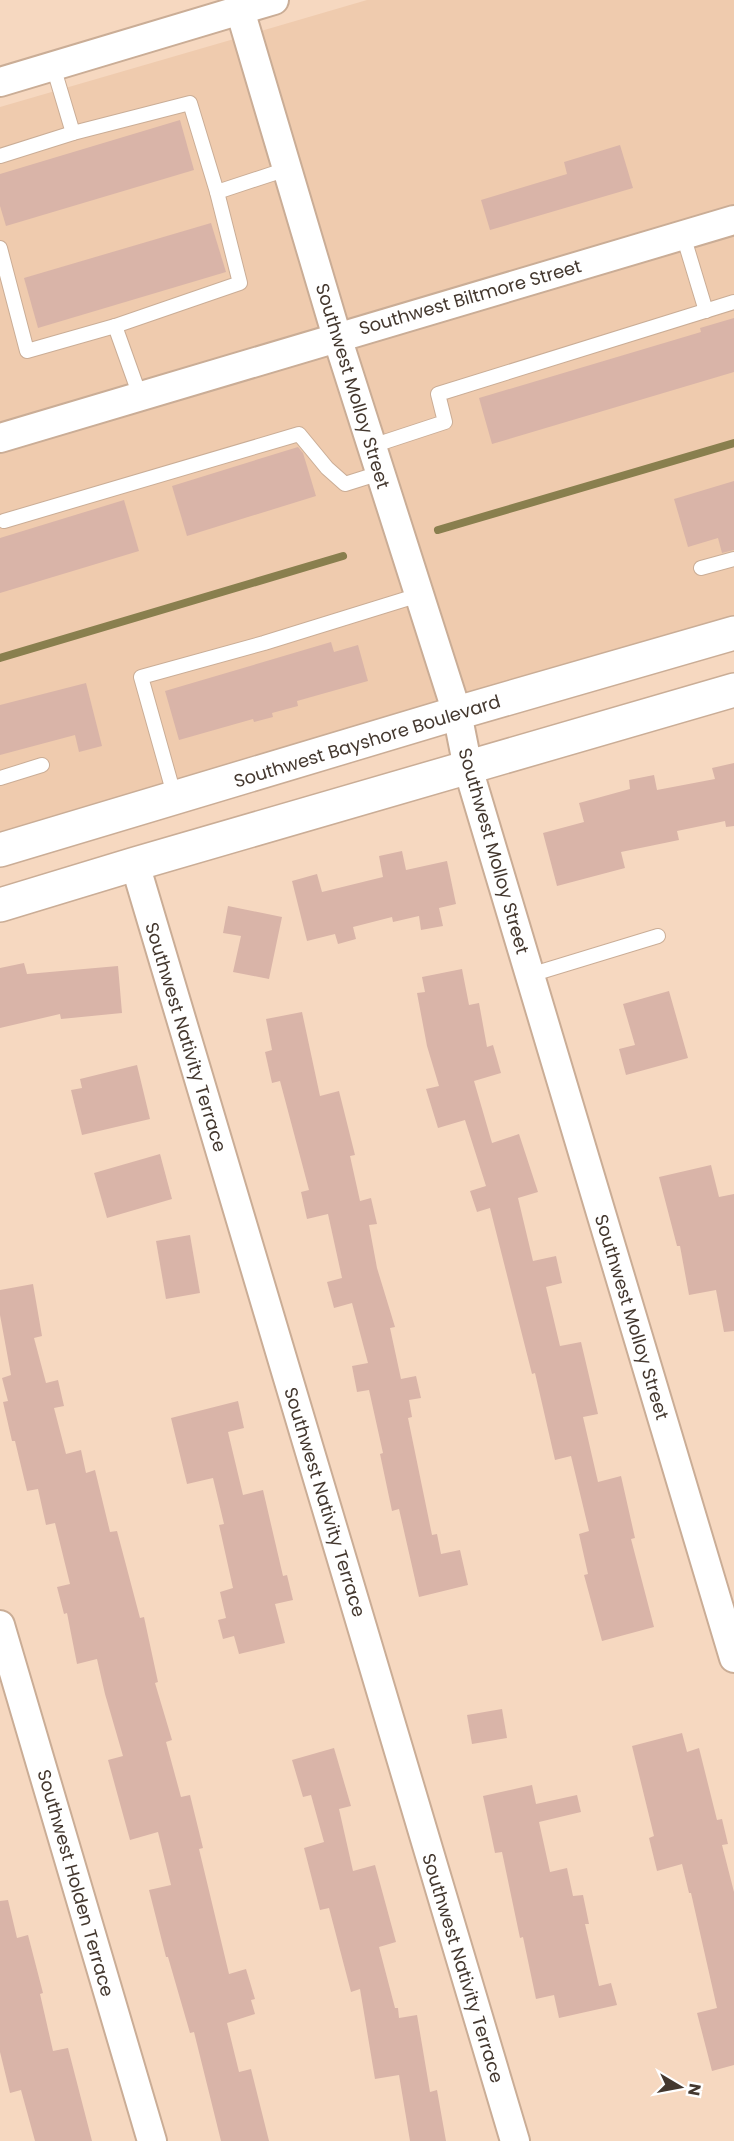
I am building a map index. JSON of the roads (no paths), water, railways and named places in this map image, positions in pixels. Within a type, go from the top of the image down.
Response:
[{"type":"main road","name":"Southwest Bayshore Boulevard","points":[[0,850],[457,713],[734,633]]},
{"type":"main road","points":[[0,905],[734,690]]},
{"type":"main road","points":[[0,869],[38,858],[55,834]]},
{"type":"street","points":[[0,82],[274,0]]},
{"type":"street","name":"Southwest Molloy Street","points":[[240,10],[337,337],[457,713],[468,768],[734,1658]]},
{"type":"street","name":"Southwest Biltmore Street","points":[[0,438],[734,220]]},
{"type":"street","name":"Southwest Nativity Terrace","points":[[135,864],[515,2141]]},
{"type":"street","name":"Southwest Holden Terrace","points":[[0,1625],[152,2141]]},
{"type":"lane","points":[[53,66],[73,133]]},
{"type":"lane","points":[[0,156],[73,133],[190,103],[217,192],[240,283],[115,326],[27,351],[0,248]]},
{"type":"lane","points":[[217,192],[287,169]]},
{"type":"lane","points":[[683,235],[706,311]]},
{"type":"lane","points":[[4,521],[298,434],[327,468],[345,484],[376,460],[445,422],[438,394],[734,302]]},
{"type":"lane","points":[[115,326],[140,396]]},
{"type":"lane","points":[[701,568],[734,559]]},
{"type":"lane","points":[[175,798],[141,677],[264,643],[419,595]]},
{"type":"lane","points":[[0,778],[42,765]]},
{"type":"lane","points":[[530,975],[658,936]]},
{"type":"waterway","points":[[438,530],[734,443]]},
{"type":"waterway","points":[[0,658],[343,556]]}]
